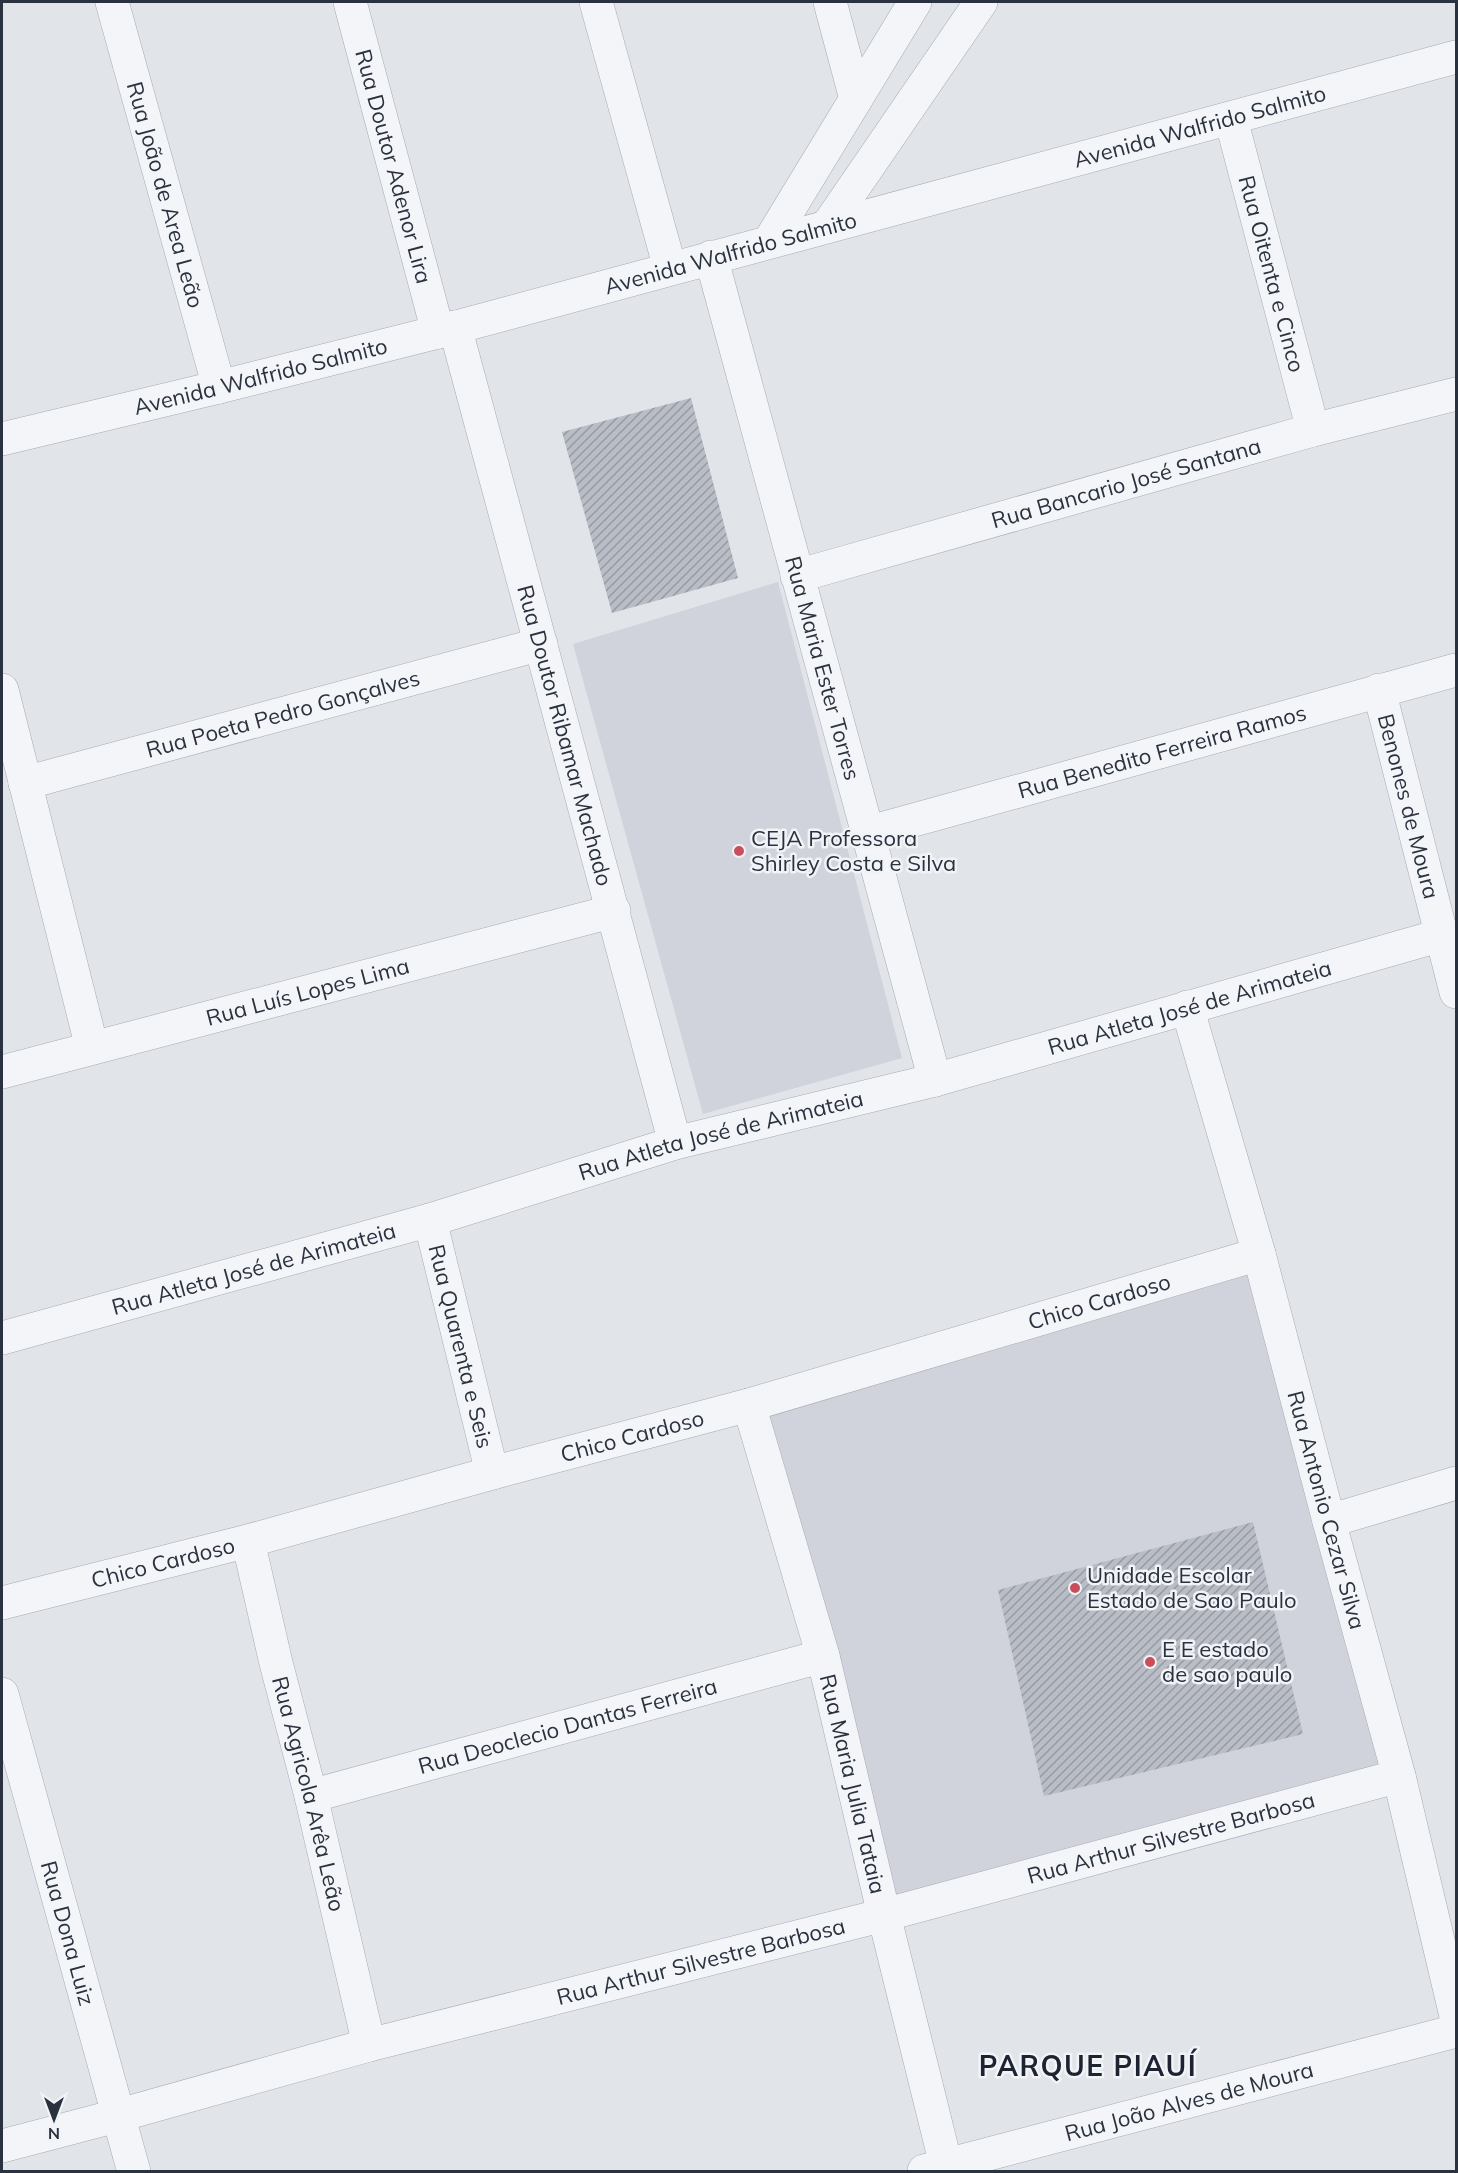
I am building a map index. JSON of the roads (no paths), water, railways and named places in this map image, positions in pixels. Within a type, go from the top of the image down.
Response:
[{"type":"street","name":"Rua João de Area Leão","points":[[112,2],[219,387]]},
{"type":"street","name":"Rua Doutor Adenor Lira","points":[[350,2],[446,329]]},
{"type":"street","points":[[596,2],[670,267]]},
{"type":"street","points":[[831,2],[856,99]]},
{"type":"street","points":[[769,242],[915,2]]},
{"type":"street","points":[[828,225],[981,2]]},
{"type":"street","name":"Avenida Walfrido Salmito","points":[[2,438],[219,387],[446,329],[1456,57]]},
{"type":"street","name":"Rua Oitenta e Cinco","points":[[1231,119],[1313,430]]},
{"type":"street","name":"Rua Maria Ester Torres","points":[[711,257],[935,1080]]},
{"type":"street","name":"Rua Doutor Ribamar Machado","points":[[446,329],[541,644],[675,1143]]},
{"type":"street","name":"Rua Bancario José Santana","points":[[797,576],[1313,430],[1456,394]]},
{"type":"street","name":"Rua Poeta Pedro Gonçalves","points":[[25,783],[541,644]]},
{"type":"street","name":"Rua Benedito Ferreira Ramos","points":[[867,832],[1456,670]]},
{"type":"street","points":[[2,690],[92,1048]]},
{"type":"street","name":"Benones de Moura","points":[[1379,690],[1456,992]]},
{"type":"street","name":"Rua Luís Lopes Lima","points":[[2,1072],[614,912]]},
{"type":"street","name":"Rua Atleta José de Arimateia","points":[[2,1338],[430,1220],[675,1143],[935,1080],[1442,935]]},
{"type":"street","name":"Rua Antonio Cezar Silva","points":[[1187,1007],[1259,1254],[1329,1521],[1400,1776],[1456,2016]]},
{"type":"street","name":"Rua Quarenta e Seis","points":[[430,1220],[492,1473]]},
{"type":"street","name":"Chico Cardoso","points":[[2,1603],[248,1541],[749,1405],[1259,1254]]},
{"type":"street","name":"Rua Maria Julia Tataia","points":[[749,1405],[823,1656],[884,1915],[935,2168]]},
{"type":"street","points":[[1329,1521],[1456,1483]]},
{"type":"street","name":"Rua Agricola Arêa Leão","points":[[248,1541],[369,2045]]},
{"type":"street","name":"Rua Deoclecio Dantas Ferreira","points":[[311,1796],[823,1656]]},
{"type":"street","name":"Rua Dona Luiz","points":[[2,1694],[134,2172]]},
{"type":"street","name":"Rua Arthur Silvestre Barbosa","points":[[2,2146],[369,2045],[884,1915],[1400,1776]]},
{"type":"street","name":"Rua João Alves de Moura","points":[[935,2168],[1456,2031]]},
{"type":"place","name":"CEJA Professora Shirley Costa e Silva","points":[[739,851]]},
{"type":"place","name":"Unidade Escolar Estado de Sao Paulo","points":[[1075,1588]]},
{"type":"place","name":"E E estado de sao paulo","points":[[1150,1662]]},
{"type":"district","name":"PARQUE PIAUÍ","points":[[1088,2066]]}]
